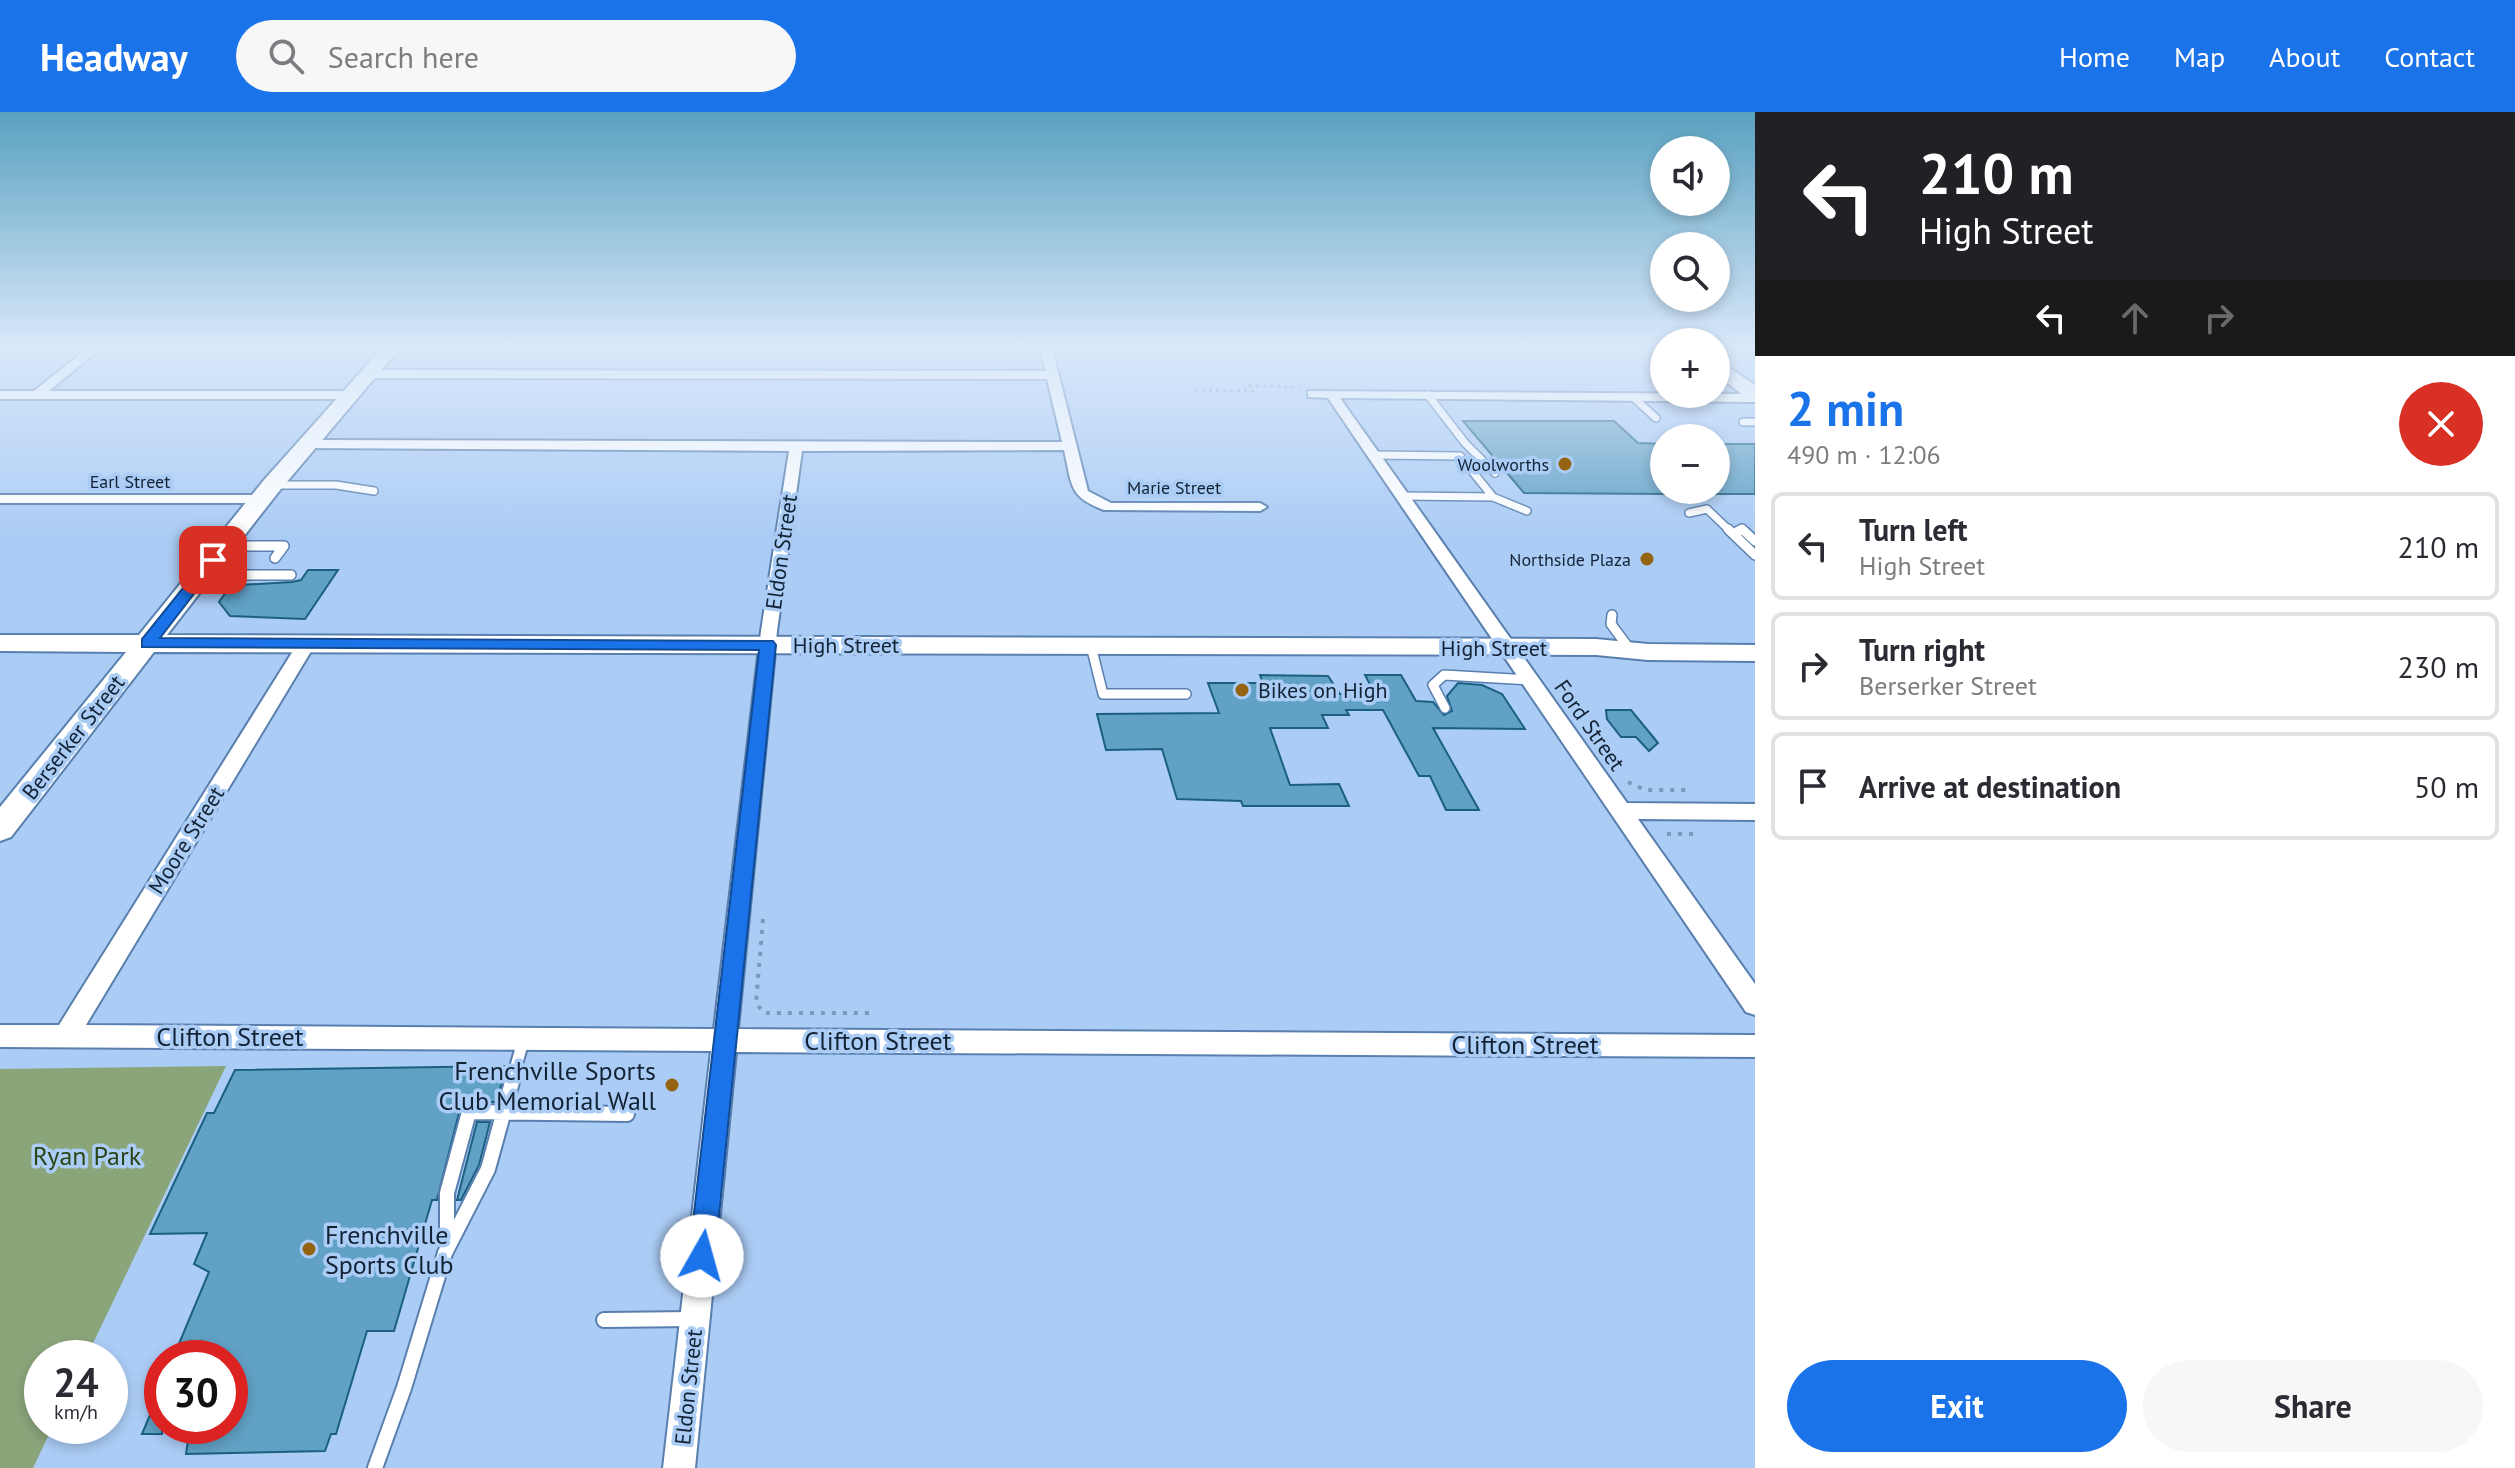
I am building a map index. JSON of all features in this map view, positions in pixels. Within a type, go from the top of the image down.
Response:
[{"type":"main road","name":"Berserker Street","points":[[0,829],[266,492],[336,411]]},
{"type":"main road","name":"High Street","points":[[0,643],[1508,648],[1755,643]]},
{"type":"main road","name":"High Street","points":[[1628,647],[1755,653]]},
{"type":"street","points":[[306,444],[1070,446],[1062,411]]},
{"type":"street","name":"Ford Street","points":[[1343,411],[1755,1004]]},
{"type":"street","name":"Marie Street","points":[[1070,446],[1081,493],[1109,507],[1260,507]]},
{"type":"street","name":"Eldon Street","points":[[679,1468],[768,645],[796,447]]},
{"type":"street","name":"Earl Street","points":[[0,499],[266,492]]},
{"type":"street","name":"Moore Street","points":[[66,1036],[307,643]]},
{"type":"street","points":[[1620,811],[1755,812]]},
{"type":"street","name":"Clifton Street","points":[[0,1036],[1755,1046]]},
{"type":"lane","points":[[1441,411],[1465,443],[1495,473]]},
{"type":"lane","points":[[1649,411],[1656,418]]},
{"type":"lane","points":[[1743,422],[1755,422]]},
{"type":"lane","points":[[1460,456],[1465,443]]},
{"type":"lane","points":[[1374,455],[1460,456]]},
{"type":"lane","points":[[1460,456],[1493,497]]},
{"type":"lane","points":[[266,492],[336,485],[374,491]]},
{"type":"lane","points":[[1403,496],[1493,497],[1527,511]]},
{"type":"lane","points":[[1689,513],[1707,509],[1755,555]]},
{"type":"lane","points":[[1733,534],[1742,529],[1755,541]]},
{"type":"lane","points":[[224,546],[284,546],[275,558]]},
{"type":"lane","points":[[202,575],[291,575]]},
{"type":"lane","points":[[1612,615],[1611,624],[1628,647]]},
{"type":"lane","points":[[1091,646],[1103,694],[1186,694]]},
{"type":"lane","points":[[1445,708],[1433,685],[1444,675],[1530,680]]},
{"type":"lane","points":[[375,1468],[404,1388],[445,1253],[483,1182],[524,1038]]},
{"type":"lane","points":[[445,1253],[447,1193],[469,1112],[627,1114]]},
{"type":"lane","points":[[604,1320],[695,1318]]},
{"type":"path","points":[[1628,782],[1645,790],[1692,790]]},
{"type":"path","points":[[1667,834],[1700,834]]},
{"type":"path","points":[[763,919],[756,1003],[764,1013],[876,1013]]},
{"type":"green space","name":"Ryan Park","points":[[226,1066],[95,1340],[24,1340],[24,1444],[44,1444],[33,1468],[0,1468],[0,1069]]},
{"type":"building","points":[[1463,421],[1614,421],[1638,443],[1650,443],[1650,494],[1524,493]]},
{"type":"building","points":[[1730,444],[1755,444],[1755,494],[1730,494]]},
{"type":"building","points":[[308,570],[338,570],[305,619],[230,616],[219,602],[226,592],[239,585],[292,582],[301,580]]},
{"type":"building","points":[[1260,675],[1328,676],[1340,694],[1375,694],[1365,675],[1401,675],[1416,701],[1433,702],[1444,715],[1452,711],[1447,696],[1458,683],[1482,685],[1502,694],[1525,729],[1433,728],[1479,810],[1446,810],[1430,776],[1419,776],[1383,710],[1346,710],[1349,715],[1322,715],[1328,728],[1270,728],[1290,785],[1339,784],[1349,806],[1243,806],[1241,801],[1177,799],[1162,749],[1106,750],[1097,714],[1219,713],[1208,683],[1263,683]]},
{"type":"building","points":[[1606,710],[1631,710],[1658,743],[1649,751],[1636,737],[1621,737],[1607,719]]},
{"type":"building","name":"Frenchville Sports Club","points":[[507,1066],[496,1102],[468,1102],[460,1109],[437,1200],[432,1200],[394,1331],[367,1331],[336,1434],[331,1434],[325,1451],[186,1454],[187,1444],[248,1444],[248,1340],[181,1340],[209,1272],[194,1264],[207,1233],[150,1234],[207,1113],[214,1113],[235,1070]]},
{"type":"building","points":[[477,1122],[490,1122],[479,1165],[461,1200],[457,1200]]},
{"type":"place","name":"Woolworths","points":[[1565,464]]},
{"type":"place","name":"Northside Plaza","points":[[1647,559]]},
{"type":"place","name":"Bikes on High","points":[[1242,690]]},
{"type":"place","name":"Frenchville Sports Club Memorial Wall","points":[[672,1085]]},
{"type":"place","name":"Frenchville Sports Club","points":[[309,1249]]},
{"type":"route","points":[[213,560],[147,643],[768,645],[702,1256]]}]
